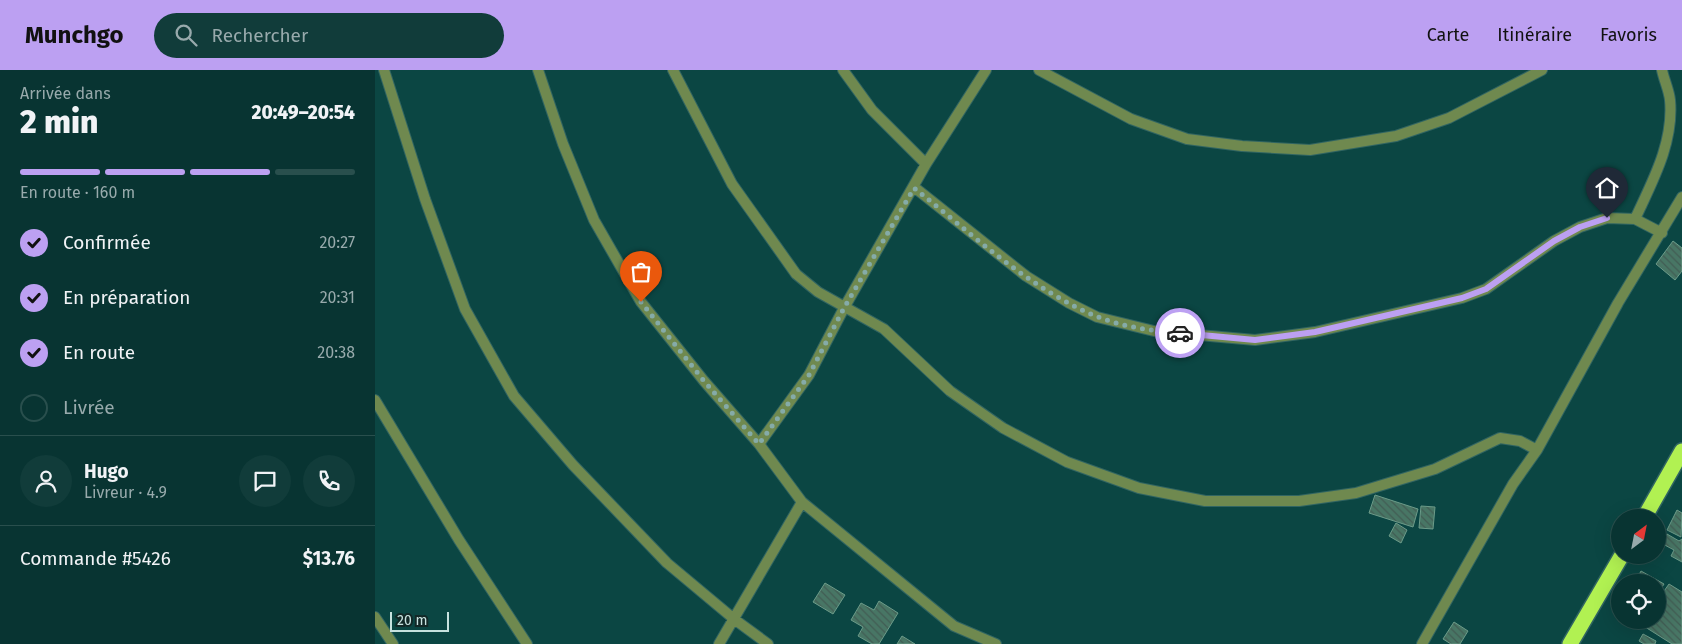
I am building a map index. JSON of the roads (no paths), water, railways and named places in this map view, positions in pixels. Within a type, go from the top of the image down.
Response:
[{"type":"highway","points":[[1649,509],[1682,452]]},
{"type":"highway","points":[[1570,644],[1617,564]]},
{"type":"street","points":[[384,70],[425,199],[465,309],[514,396],[573,465],[667,563],[734,619],[768,644]]},
{"type":"street","points":[[538,70],[563,144],[595,220],[641,302],[704,381],[759,444],[802,502],[954,626],[996,644]]},
{"type":"street","points":[[673,70],[737,192],[796,274],[818,292],[884,329],[950,390],[1003,428],[1067,462],[1139,488],[1205,501],[1299,501],[1356,493],[1435,469],[1500,438],[1520,441],[1537,450]]},
{"type":"street","points":[[843,70],[872,110],[926,164]]},
{"type":"street","points":[[759,444],[809,375],[844,308],[926,164],[986,70]]},
{"type":"street","points":[[1039,70],[1131,119],[1187,139],[1243,146],[1310,150],[1396,136],[1449,118],[1541,70]]},
{"type":"street","points":[[1635,219],[1659,167],[1667,141],[1670,101],[1662,70]]},
{"type":"street","points":[[914,188],[1027,276],[1069,303],[1097,317],[1154,331],[1255,340],[1315,332],[1462,298],[1486,289],[1554,241],[1580,227],[1607,218],[1635,219],[1662,233]]},
{"type":"street","points":[[1422,644],[1513,484],[1537,450],[1618,303],[1682,198]]},
{"type":"street","points":[[375,400],[459,540],[527,644]]},
{"type":"street","points":[[719,644],[802,502]]},
{"type":"street","points":[[375,617],[393,644]]}]
